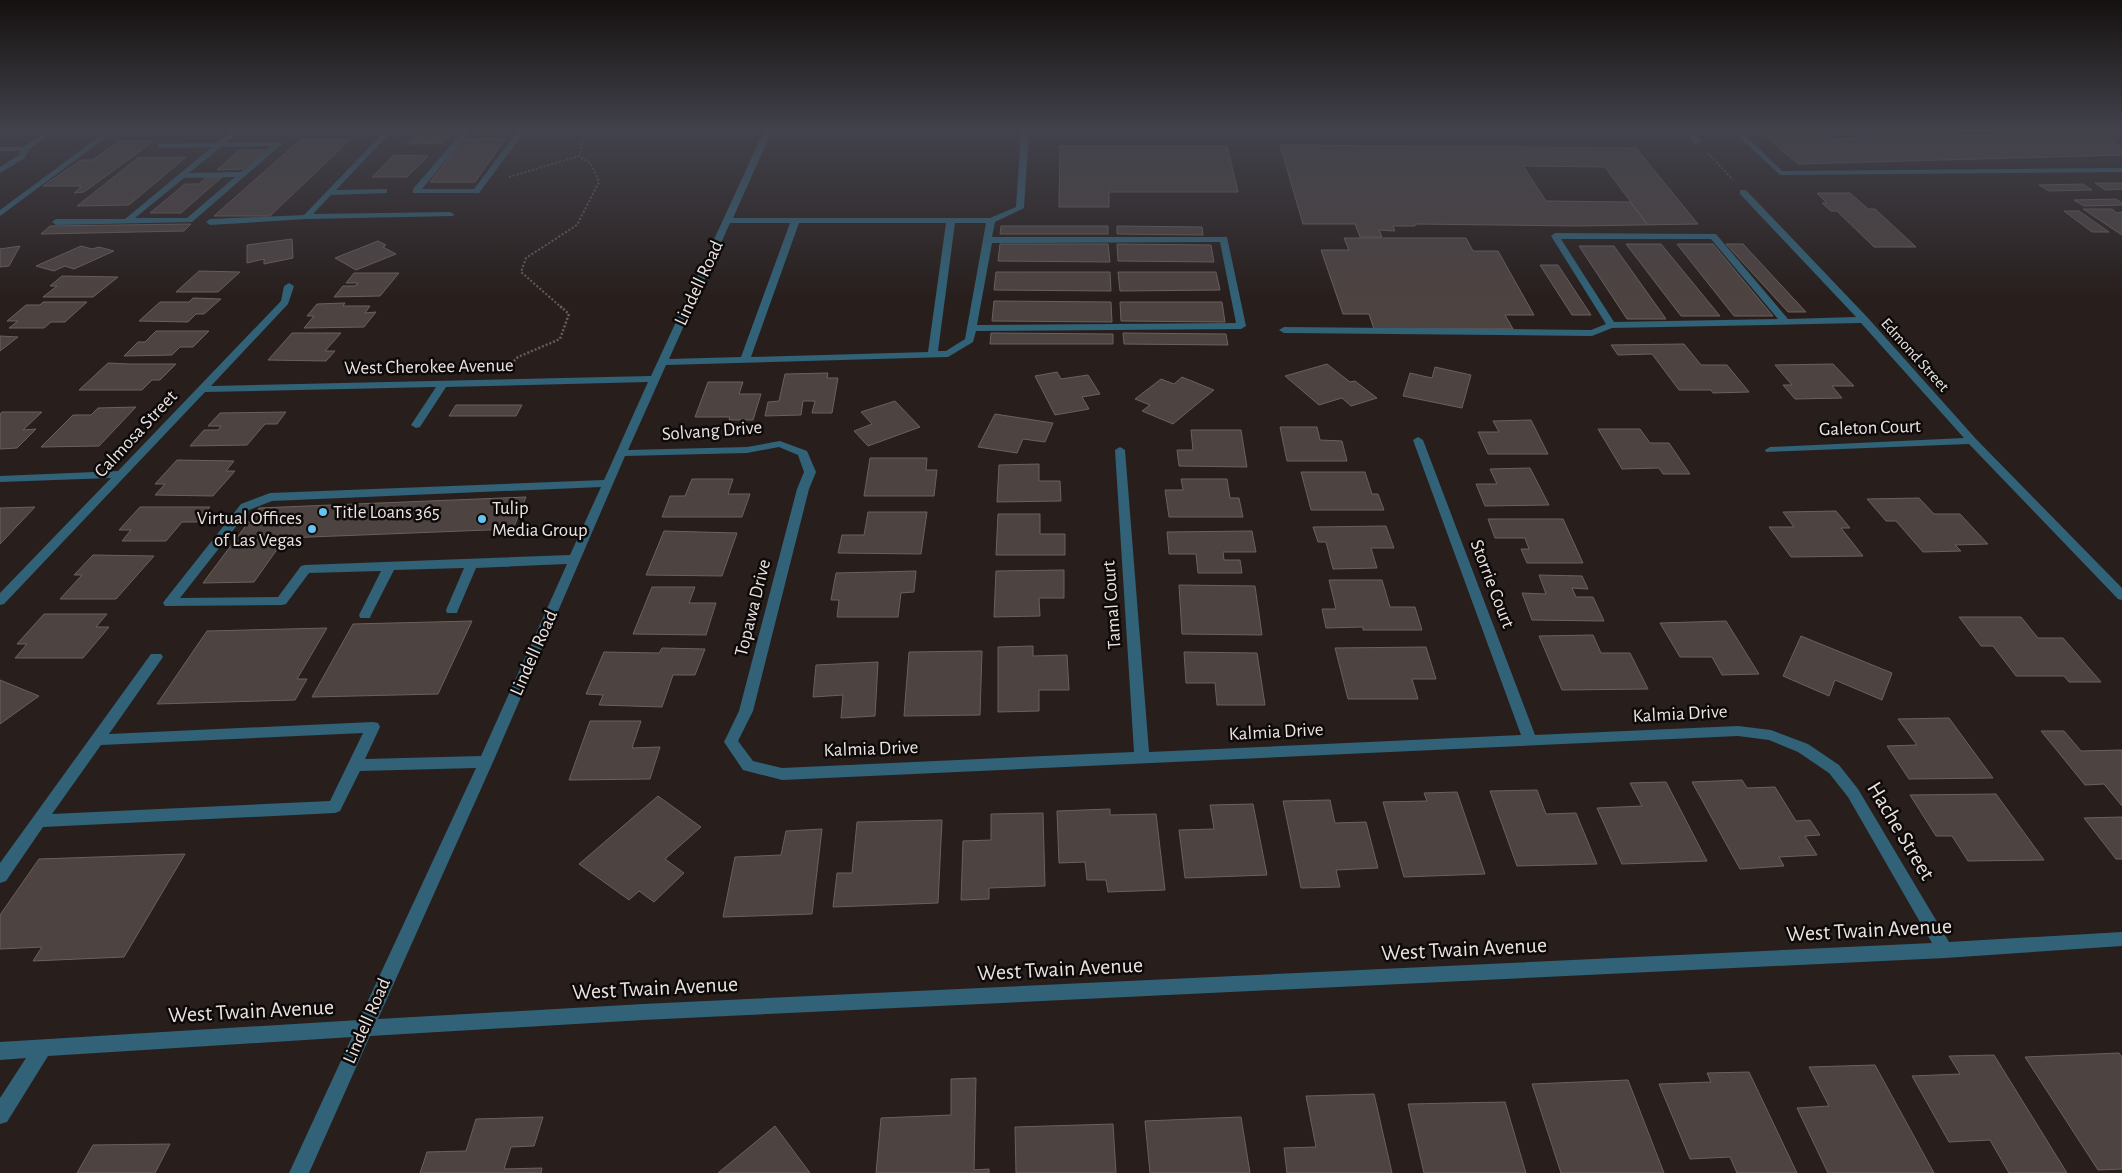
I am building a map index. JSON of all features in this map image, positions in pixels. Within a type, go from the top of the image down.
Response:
[{"type":"street","points":[[0,214],[38,186]]},
{"type":"street","points":[[127,221],[169,186]]},
{"type":"street","points":[[56,222],[189,220],[229,186]]},
{"type":"street","points":[[306,217],[336,186]]},
{"type":"street","points":[[420,186],[416,191],[476,191],[480,186]]},
{"type":"street","name":"Lindell Road","points":[[299,1173],[466,801],[486,762],[621,453],[743,186]]},
{"type":"street","points":[[728,220],[991,221],[1020,208],[1021,186]]},
{"type":"street","points":[[329,193],[384,191]]},
{"type":"street","name":"Edmond Street","points":[[1743,192],[1865,320],[1972,441],[2122,596]]},
{"type":"street","points":[[210,222],[306,217],[450,214]]},
{"type":"street","points":[[745,360],[795,220]]},
{"type":"street","points":[[933,354],[951,221]]},
{"type":"street","points":[[663,362],[948,354],[970,340],[991,221]]},
{"type":"street","points":[[1611,325],[1555,236],[1713,236],[1786,322]]},
{"type":"street","points":[[972,328],[1241,326],[1224,239],[988,240]]},
{"type":"street","name":"Calmosa Street","points":[[0,601],[285,302],[290,286]]},
{"type":"street","points":[[1284,330],[1592,333],[1611,325],[1865,320]]},
{"type":"street","name":"West Cherokee Avenue","points":[[202,389],[492,384],[656,378]]},
{"type":"street","points":[[416,425],[443,384]]},
{"type":"street","name":"Storrie Court","points":[[1418,440],[1530,741]]},
{"type":"street","name":"Galeton Court","points":[[1770,450],[1972,441]]},
{"type":"street","name":"Solvang Drive","points":[[621,453],[747,450],[780,444],[802,453]]},
{"type":"street","name":"Tamal Court","points":[[1120,450],[1142,758]]},
{"type":"street","name":"Topawa Drive","points":[[748,766],[730,742],[746,711],[803,489],[810,472],[802,453]]},
{"type":"street","points":[[0,479],[121,474]]},
{"type":"street","points":[[576,559],[305,569],[282,602],[169,603],[245,507],[270,496],[609,483]]},
{"type":"street","points":[[452,610],[472,564]]},
{"type":"street","points":[[365,615],[390,566]]},
{"type":"street","points":[[0,876],[156,657]]},
{"type":"street","points":[[40,821],[335,807],[373,727],[98,740]]},
{"type":"street","name":"Kalmia Drive","points":[[748,766],[782,774],[1738,731],[1771,735],[1803,748]]},
{"type":"street","name":"Hache Street","points":[[1803,748],[1834,770],[1853,793],[1945,950]]},
{"type":"street","points":[[355,765],[486,762]]},
{"type":"street","name":"West Twain Avenue","points":[[0,1051],[673,1011],[1945,950],[2122,939]]},
{"type":"street","points":[[0,1115],[43,1048]]},
{"type":"path","points":[[492,384],[518,357],[560,339],[568,314],[521,272],[526,258],[577,225],[597,186]]},
{"type":"path","points":[[1737,186],[1743,192]]},
{"type":"building","points":[[43,186],[93,186],[84,192],[74,193],[82,186]]},
{"type":"building","points":[[103,186],[152,186],[129,205],[77,206]]},
{"type":"building","points":[[183,186],[212,186],[181,213],[150,213]]},
{"type":"building","points":[[248,186],[302,186],[270,216],[214,216]]},
{"type":"building","points":[[1059,186],[1237,186],[1238,192],[1109,192],[1109,207],[1059,207]]},
{"type":"building","points":[[1292,186],[1536,186],[1546,201],[1630,202],[1647,224],[1619,186],[1667,186],[1698,224],[1578,226],[1415,224],[1415,226],[1393,226],[1395,231],[1379,230],[1382,237],[1360,237],[1355,224],[1303,224]]},
{"type":"building","points":[[2040,186],[2086,186],[2092,190],[2049,191]]},
{"type":"building","points":[[2099,186],[2122,186],[2122,189],[2105,190]]},
{"type":"building","points":[[1817,193],[1850,193],[1868,209],[1875,209],[1916,247],[1874,247],[1837,211],[1831,211],[1822,203],[1827,203]]},
{"type":"building","points":[[2116,199],[2122,205],[2084,206],[2074,200]]},
{"type":"building","points":[[2083,209],[2112,209],[2117,213],[2122,212],[2122,235]]},
{"type":"building","points":[[2064,211],[2079,211],[2109,232],[2092,232]]},
{"type":"building","points":[[191,224],[184,231],[41,234],[50,226]]},
{"type":"building","points":[[1001,226],[1108,226],[1108,234],[1000,234]]},
{"type":"building","points":[[1117,226],[1202,227],[1203,235],[1117,234]]},
{"type":"building","points":[[1344,238],[1466,238],[1473,251],[1498,251],[1534,315],[1505,315],[1513,329],[1374,329],[1369,314],[1343,314],[1321,250],[1349,250]]},
{"type":"building","points":[[292,239],[293,258],[264,264],[264,259],[247,263],[247,245]]},
{"type":"building","points":[[378,241],[386,245],[383,247],[396,254],[356,270],[335,258]]},
{"type":"building","points":[[1000,244],[1108,244],[1110,262],[998,261]]},
{"type":"building","points":[[1117,244],[1211,245],[1214,262],[1118,261]]},
{"type":"building","points":[[1626,244],[1661,244],[1720,316],[1681,316]]},
{"type":"building","points":[[1677,244],[1713,244],[1773,316],[1734,316]]},
{"type":"building","points":[[1726,244],[1743,244],[1806,312],[1788,312]]},
{"type":"building","points":[[20,246],[9,266],[0,267],[0,249]]},
{"type":"building","points":[[81,246],[92,249],[99,247],[114,251],[74,269],[65,266],[54,271],[36,266]]},
{"type":"building","points":[[1579,246],[1614,246],[1666,319],[1627,319]]},
{"type":"building","points":[[1540,265],[1558,265],[1591,315],[1572,315]]},
{"type":"building","points":[[199,271],[240,272],[218,292],[176,292]]},
{"type":"building","points":[[996,272],[1110,272],[1111,291],[994,290]]},
{"type":"building","points":[[1118,272],[1216,272],[1220,290],[1120,291]]},
{"type":"building","points":[[354,273],[399,273],[380,296],[334,297],[343,286],[355,286],[358,283],[346,283]]},
{"type":"building","points":[[62,276],[118,277],[93,297],[43,297],[57,286],[50,286]]},
{"type":"building","points":[[193,298],[221,299],[204,314],[196,314],[188,322],[139,321],[160,302],[189,302]]},
{"type":"building","points":[[994,301],[1111,302],[1112,322],[992,321]]},
{"type":"building","points":[[43,302],[87,302],[65,322],[51,322],[44,328],[9,328],[18,321],[7,321],[26,305],[40,305]]},
{"type":"building","points":[[1120,302],[1222,302],[1225,322],[1121,321]]},
{"type":"building","points":[[345,303],[343,306],[370,306],[365,313],[376,312],[364,327],[304,328],[314,316],[307,316],[317,304]]},
{"type":"building","points":[[156,331],[209,331],[193,347],[180,347],[172,355],[124,356],[138,342],[145,342]]},
{"type":"building","points":[[292,333],[341,333],[325,351],[335,351],[326,361],[268,360]]},
{"type":"building","points":[[991,333],[1113,334],[1113,344],[990,344]]},
{"type":"building","points":[[1123,333],[1226,334],[1228,345],[1124,344]]},
{"type":"building","points":[[0,336],[18,337],[0,351]]},
{"type":"building","points":[[1684,344],[1701,365],[1727,365],[1749,392],[1713,393],[1711,390],[1679,390],[1652,354],[1618,355],[1611,345]]},
{"type":"building","points":[[108,363],[176,364],[160,380],[152,380],[142,390],[79,390]]},
{"type":"building","points":[[1327,364],[1350,382],[1355,381],[1377,398],[1351,406],[1342,398],[1319,405],[1285,376]]},
{"type":"building","points":[[1833,364],[1854,386],[1832,386],[1842,398],[1795,399],[1783,385],[1792,385],[1775,365]]},
{"type":"building","points":[[1435,367],[1471,375],[1462,408],[1403,396],[1410,373],[1432,378]]},
{"type":"building","points":[[1057,372],[1061,379],[1088,375],[1100,394],[1082,397],[1089,409],[1055,415],[1035,376]]},
{"type":"building","points":[[828,373],[827,378],[838,378],[832,413],[812,413],[815,401],[803,401],[801,415],[765,416],[768,402],[779,401],[785,374]]},
{"type":"building","points":[[1182,377],[1214,390],[1173,424],[1142,411],[1150,405],[1135,399],[1161,379],[1174,384]]},
{"type":"building","points":[[708,382],[743,382],[739,394],[761,394],[753,420],[729,420],[730,417],[695,417]]},
{"type":"building","points":[[895,401],[920,427],[868,446],[854,431],[872,424],[861,412]]},
{"type":"building","points":[[456,405],[522,405],[516,416],[449,416]]},
{"type":"building","points":[[136,407],[99,446],[41,447],[73,415],[91,415],[98,408]]},
{"type":"building","points":[[2,412],[42,412],[23,430],[36,429],[17,448],[0,449],[0,414]]},
{"type":"building","points":[[286,412],[277,424],[265,424],[247,445],[190,446],[204,430],[218,430],[221,426],[208,426],[220,413]]},
{"type":"building","points":[[995,414],[1053,423],[1045,442],[1023,439],[1017,453],[978,447]]},
{"type":"building","points":[[1531,420],[1548,454],[1488,454],[1478,432],[1499,432],[1493,421]]},
{"type":"building","points":[[1280,427],[1317,427],[1320,440],[1342,441],[1347,461],[1287,461]]},
{"type":"building","points":[[1598,429],[1640,429],[1650,443],[1669,443],[1690,474],[1663,474],[1659,468],[1622,469]]},
{"type":"building","points":[[1191,430],[1241,430],[1247,467],[1179,466],[1177,450],[1193,450]]},
{"type":"building","points":[[870,458],[927,458],[926,470],[937,470],[934,496],[864,496]]},
{"type":"building","points":[[177,460],[234,461],[226,471],[235,471],[213,496],[155,495],[165,484],[155,484]]},
{"type":"building","points":[[1039,464],[1039,481],[1060,481],[1061,501],[997,502],[999,465]]},
{"type":"building","points":[[1530,468],[1549,505],[1485,506],[1476,484],[1497,484],[1490,469]]},
{"type":"building","points":[[1301,472],[1365,472],[1372,494],[1378,494],[1384,510],[1311,510]]},
{"type":"building","points":[[692,479],[733,479],[728,494],[750,494],[742,517],[662,517],[670,496],[685,496]]},
{"type":"building","points":[[1181,479],[1227,479],[1230,498],[1239,498],[1243,517],[1169,517],[1165,490],[1183,490]]},
{"type":"building","points":[[526,497],[513,529],[285,538],[254,582],[203,583],[259,508]]},
{"type":"building","points":[[1919,498],[1934,514],[1960,514],[1988,544],[1955,545],[1961,551],[1923,552],[1896,521],[1886,521],[1867,499]]},
{"type":"building","points":[[35,507],[0,544],[0,508]]},
{"type":"building","points":[[140,507],[210,507],[197,522],[182,522],[166,541],[122,541],[131,530],[119,530]]},
{"type":"building","points":[[1836,511],[1850,528],[1841,528],[1863,556],[1791,557],[1769,527],[1794,527],[1783,512]]},
{"type":"building","points":[[868,512],[927,512],[921,554],[838,553],[842,535],[864,535]]},
{"type":"building","points":[[998,514],[1040,514],[1040,534],[1065,534],[1065,555],[996,555]]},
{"type":"building","points":[[1488,519],[1563,519],[1583,563],[1527,563],[1521,549],[1529,549],[1525,538],[1495,538]]},
{"type":"building","points":[[1386,526],[1394,548],[1371,548],[1377,568],[1333,569],[1326,542],[1318,542],[1313,527]]},
{"type":"building","points":[[664,531],[737,533],[722,576],[646,575]]},
{"type":"building","points":[[1252,531],[1256,552],[1223,552],[1224,560],[1240,560],[1242,573],[1198,573],[1196,554],[1169,554],[1167,532]]},
{"type":"building","points":[[93,555],[154,556],[116,599],[60,599],[82,575],[74,575]]},
{"type":"building","points":[[1064,570],[1064,598],[1039,598],[1040,616],[994,617],[996,571]]},
{"type":"building","points":[[916,571],[914,592],[901,593],[898,617],[837,617],[839,600],[831,600],[836,573]]},
{"type":"building","points":[[1539,575],[1582,576],[1588,589],[1572,588],[1576,597],[1593,597],[1604,621],[1532,620],[1522,593],[1546,594]]},
{"type":"building","points":[[1329,580],[1382,580],[1390,607],[1415,607],[1422,630],[1363,630],[1363,627],[1326,628],[1322,609],[1336,609]]},
{"type":"building","points":[[1179,585],[1255,586],[1262,635],[1182,634]]},
{"type":"building","points":[[652,587],[695,587],[689,603],[716,603],[706,635],[633,634]]},
{"type":"building","points":[[44,614],[107,614],[96,627],[109,627],[83,658],[15,658],[27,644],[17,644]]},
{"type":"building","points":[[1959,617],[2021,617],[2038,638],[2063,638],[2101,682],[2069,682],[2064,676],[2016,676],[1993,646],[1981,646]]},
{"type":"building","points":[[472,621],[438,694],[312,697],[353,624]]},
{"type":"building","points":[[1726,621],[1759,674],[1722,675],[1712,657],[1680,657],[1660,623]]},
{"type":"building","points":[[327,628],[297,679],[307,679],[295,700],[157,704],[207,631]]},
{"type":"building","points":[[1593,635],[1601,653],[1630,653],[1648,689],[1562,690],[1539,636]]},
{"type":"building","points":[[1801,636],[1892,673],[1882,700],[1835,680],[1829,696],[1783,676]]},
{"type":"building","points":[[1033,646],[1033,656],[1067,655],[1069,690],[1039,690],[1039,711],[998,712],[998,647]]},
{"type":"building","points":[[1426,647],[1436,679],[1412,679],[1418,699],[1348,699],[1335,648]]},
{"type":"building","points":[[662,648],[705,649],[695,675],[673,675],[662,707],[599,705],[603,695],[586,694],[604,652],[659,653]]},
{"type":"building","points":[[982,651],[980,715],[904,716],[909,652]]},
{"type":"building","points":[[1184,652],[1257,653],[1265,705],[1217,705],[1215,683],[1186,683]]},
{"type":"building","points":[[878,662],[875,716],[841,718],[843,695],[813,697],[816,665]]},
{"type":"building","points":[[0,680],[39,696],[0,724]]},
{"type":"building","points":[[1949,718],[1993,778],[1909,779],[1887,746],[1917,745],[1898,719]]},
{"type":"building","points":[[590,721],[641,721],[632,748],[660,747],[650,779],[569,780]]},
{"type":"building","points":[[2041,731],[2064,731],[2081,751],[2122,750],[2122,806],[2104,784],[2085,785]]},
{"type":"building","points":[[1742,780],[1747,788],[1775,787],[1796,821],[1810,820],[1820,835],[1805,836],[1817,855],[1779,857],[1784,866],[1740,869],[1692,782]]},
{"type":"building","points":[[1666,782],[1707,861],[1622,864],[1597,808],[1642,806],[1630,783]]},
{"type":"building","points":[[1537,790],[1546,814],[1576,813],[1597,864],[1517,866],[1490,791]]},
{"type":"building","points":[[1457,792],[1485,874],[1404,877],[1383,802],[1427,801],[1424,793]]},
{"type":"building","points":[[1996,794],[2044,860],[1968,861],[1952,836],[1936,836],[1910,795]]},
{"type":"building","points":[[658,796],[701,827],[665,859],[684,873],[654,902],[639,891],[629,900],[579,864]]},
{"type":"building","points":[[1330,800],[1335,823],[1366,822],[1378,868],[1336,870],[1340,887],[1301,888],[1283,801]]},
{"type":"building","points":[[1253,804],[1267,875],[1185,878],[1179,830],[1214,829],[1210,805]]},
{"type":"building","points":[[1110,809],[1110,815],[1156,814],[1165,890],[1108,892],[1106,880],[1087,880],[1085,862],[1059,863],[1057,811]]},
{"type":"building","points":[[1043,813],[1045,886],[989,888],[989,899],[961,900],[963,841],[991,840],[991,814]]},
{"type":"building","points":[[2122,817],[2122,859],[2116,859],[2084,818]]},
{"type":"building","points":[[942,820],[938,903],[833,907],[837,873],[852,873],[857,822]]},
{"type":"building","points":[[822,829],[812,914],[723,917],[735,857],[781,855],[786,831]]},
{"type":"building","points":[[185,854],[124,957],[33,961],[42,947],[0,949],[0,915],[39,859]]},
{"type":"building","points":[[2119,1053],[2122,1057],[2122,1169],[2098,1170],[2025,1057]]},
{"type":"building","points":[[1994,1055],[2067,1173],[2009,1173],[1990,1140],[1949,1142],[1912,1076],[1960,1074],[1949,1056]]},
{"type":"building","points":[[1875,1065],[1934,1173],[1828,1173],[1797,1108],[1829,1106],[1809,1067]]},
{"type":"building","points":[[1749,1072],[1797,1173],[1737,1173],[1730,1157],[1690,1159],[1659,1084],[1711,1082],[1707,1073]]},
{"type":"building","points":[[976,1078],[974,1170],[989,1169],[989,1173],[876,1173],[881,1118],[951,1115],[951,1079]]},
{"type":"building","points":[[1628,1080],[1664,1173],[1561,1173],[1532,1084]]},
{"type":"building","points":[[1374,1094],[1392,1173],[1287,1173],[1284,1148],[1316,1147],[1306,1096]]},
{"type":"building","points":[[1505,1102],[1526,1173],[1424,1173],[1408,1104]]},
{"type":"building","points":[[543,1117],[534,1146],[511,1147],[504,1169],[542,1168],[541,1173],[420,1173],[427,1152],[466,1151],[476,1119]]},
{"type":"building","points":[[1241,1117],[1250,1173],[1150,1173],[1145,1121]]},
{"type":"building","points":[[1113,1124],[1116,1173],[1016,1173],[1015,1127]]},
{"type":"building","points":[[775,1126],[810,1173],[718,1173]]},
{"type":"building","points":[[170,1144],[155,1173],[77,1173],[93,1145]]},
{"type":"place","name":"Title Loans 365","points":[[323,512]]},
{"type":"place","name":"Tulip Media Group","points":[[482,519]]},
{"type":"place","name":"Virtual Offices of Las Vegas","points":[[312,529]]}]
